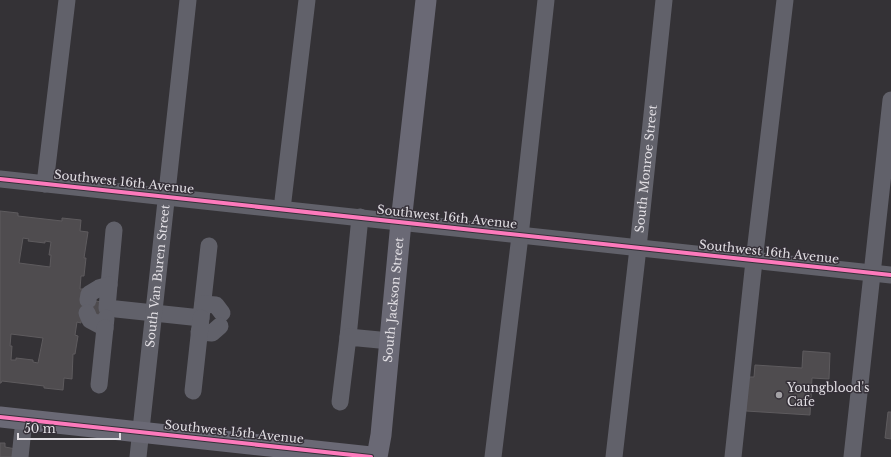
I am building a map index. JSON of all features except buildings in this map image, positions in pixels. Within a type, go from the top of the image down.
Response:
[{"type":"main road","name":"South Jackson Street","points":[[377,457],[426,0]]},
{"type":"main road","name":"Southwest 15th Avenue","points":[[0,417],[371,457]]},
{"type":"street","points":[[45,184],[67,0]]},
{"type":"street","name":"South Van Buren Street","points":[[138,457],[188,0]]},
{"type":"street","points":[[282,208],[307,0]]},
{"type":"street","points":[[493,457],[520,236],[546,0]]},
{"type":"street","name":"South Monroe Street","points":[[614,457],[664,0]]},
{"type":"street","points":[[733,457],[784,0]]},
{"type":"street","points":[[852,457],[891,100]]},
{"type":"street","name":"Southwest 16th Avenue","points":[[0,179],[282,208],[520,236],[891,275]]},
{"type":"street","points":[[340,402],[360,217]]},
{"type":"street","points":[[99,385],[114,230]]},
{"type":"street","points":[[193,391],[209,246]]},
{"type":"street","points":[[105,328],[90,320],[88,307],[89,294],[99,288],[109,285]]},
{"type":"street","points":[[107,308],[201,318],[216,305],[221,319],[212,333],[201,318]]},
{"type":"street","points":[[348,337],[390,341]]},
{"type":"street","points":[[20,457],[24,420]]},
{"type":"cycle path","points":[[0,179],[891,275]]},
{"type":"cycle path","points":[[0,417],[371,457]]},
{"type":"place","name":"Youngblood's Cafe","points":[[779,395]]}]
